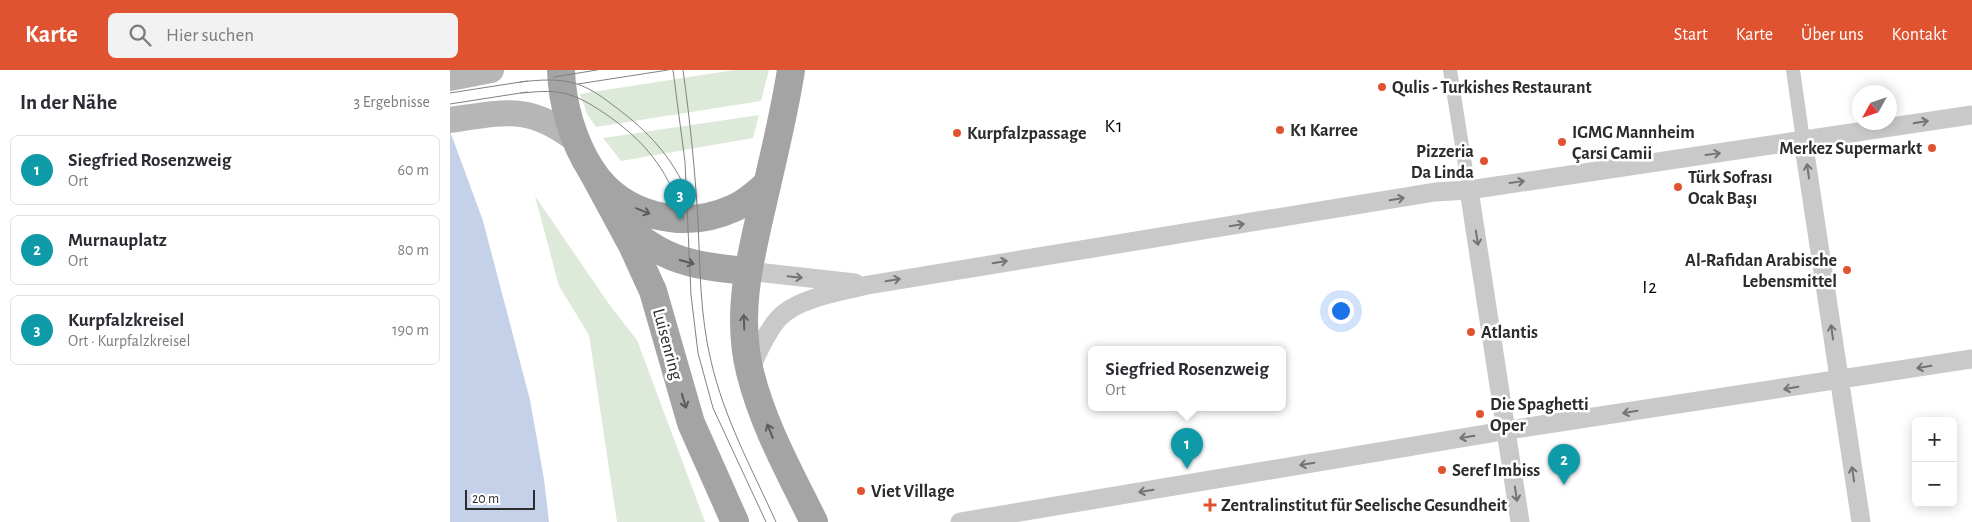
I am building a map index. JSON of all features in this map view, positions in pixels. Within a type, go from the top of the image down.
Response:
[{"type":"main road","points":[[450,78],[491,70]]},
{"type":"main road","points":[[561,70],[564,103],[577,142],[592,171],[603,185],[632,207],[666,219],[688,220],[717,215],[736,208],[767,184]]},
{"type":"main road","points":[[791,70],[784,111],[747,271],[744,314],[749,371],[758,402],[773,439],[814,522]]},
{"type":"main road","points":[[450,120],[506,112],[519,113],[544,120],[562,130],[577,142]]},
{"type":"main road","name":"Luisenring","points":[[592,171],[653,291],[691,423],[735,522]]},
{"type":"main road","points":[[617,217],[647,243],[678,260],[700,266],[747,271]]},
{"type":"street","points":[[1450,70],[1520,522]]},
{"type":"street","points":[[1793,70],[1861,522]]},
{"type":"street","points":[[749,371],[773,325],[787,311],[795,306],[834,292],[1435,192],[1469,190],[1972,115]]},
{"type":"street","points":[[747,271],[868,285]]},
{"type":"street","points":[[960,522],[1506,431],[1972,359]]},
{"type":"green space","points":[[734,70],[769,70],[761,101],[596,127],[587,114],[580,94]]},
{"type":"green space","points":[[759,115],[753,138],[621,161],[603,138]]},
{"type":"green space","points":[[535,196],[611,307],[637,340],[705,522],[617,522],[589,335],[559,286]]},
{"type":"water","points":[[450,131],[483,221],[530,400],[544,479],[549,522],[450,522]]},
{"type":"tram line","points":[[554,77],[597,70]]},
{"type":"tram line","points":[[578,84],[668,70]]},
{"type":"tram line","points":[[673,70],[685,162],[691,295],[698,353],[713,408],[766,522]]},
{"type":"tram line","points":[[683,70],[694,164],[701,291],[707,344],[723,403],[748,463],[776,522]]},
{"type":"tram line","points":[[520,82],[541,80],[570,82],[598,95],[633,121],[663,151],[685,188]]},
{"type":"tram line","points":[[450,93],[527,81]]},
{"type":"tram line","points":[[450,104],[527,92]]},
{"type":"tram line","points":[[521,93],[563,93],[582,100],[610,117],[636,138],[656,162],[672,188],[684,220]]},
{"type":"place","name":"Qulis - Turkishes Restaurant","points":[[1382,87]]},
{"type":"place","name":"K1 Karree","points":[[1280,130]]},
{"type":"place","name":"Kurpfalzpassage","points":[[957,133]]},
{"type":"place","name":"IGMG Mannheim Çarsi Camii","points":[[1562,142]]},
{"type":"place","name":"Merkez Supermarkt","points":[[1932,148]]},
{"type":"place","name":"Pizzeria Da Linda","points":[[1484,161]]},
{"type":"place","name":"Türk Sofrası Ocak Başı","points":[[1678,187]]},
{"type":"place","name":"Kurpfalzkreisel","points":[[680,220]]},
{"type":"place","name":"Al-Rafidan Arabische Lebensmittel","points":[[1847,270]]},
{"type":"place","name":"Atlantis","points":[[1471,332]]},
{"type":"place","name":"Die Spaghetti Oper","points":[[1480,414]]},
{"type":"place","name":"Siegfried Rosenzweig","points":[[1187,469]]},
{"type":"place","name":"Seref Imbiss","points":[[1442,470]]},
{"type":"place","name":"Murnauplatz","points":[[1564,485]]},
{"type":"place","name":"Viet Village","points":[[861,491]]},
{"type":"place","name":"Zentralinstitut für Seelische Gesundheit","points":[[1210,505]]},
{"type":"district","name":"K1","points":[[1114,125]]},
{"type":"district","name":"I2","points":[[1650,286]]}]
